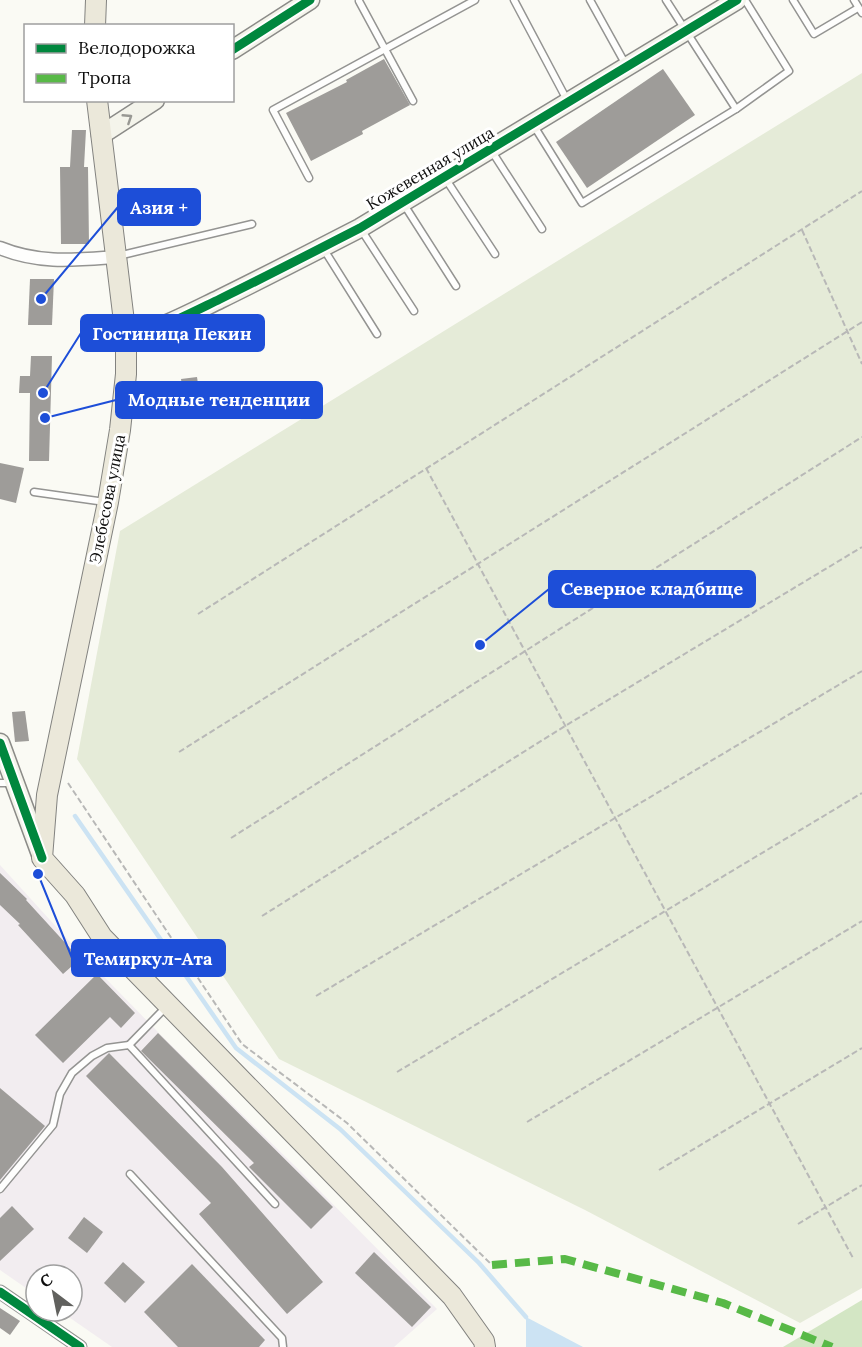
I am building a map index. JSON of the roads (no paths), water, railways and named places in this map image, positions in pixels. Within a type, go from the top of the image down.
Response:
[{"type":"main road","points":[[95,24],[96,0]]},
{"type":"main road","name":"Элебесова улица","points":[[42,858],[47,795],[108,502],[124,399],[126,338],[97,102]]},
{"type":"main road","points":[[42,858],[75,895],[102,937],[452,1296],[486,1347]]},
{"type":"street","points":[[234,49],[310,0]]},
{"type":"street","name":"Кожевенная улица","points":[[126,338],[175,320],[360,228],[737,0]]},
{"type":"street","points":[[101,135],[152,102]]},
{"type":"street","points":[[0,248],[27,258],[43,260],[115,257]]},
{"type":"street","points":[[0,743],[8,783],[42,858]]},
{"type":"street","points":[[0,1292],[80,1347]]},
{"type":"lane","points":[[309,178],[273,110],[475,0]]},
{"type":"lane","points":[[514,0],[568,102]]},
{"type":"lane","points":[[590,0],[627,67]]},
{"type":"lane","points":[[666,0],[736,108]]},
{"type":"lane","points":[[533,124],[582,203],[736,108],[789,71],[745,0]]},
{"type":"lane","points":[[793,0],[814,34],[860,11],[854,0]]},
{"type":"lane","points":[[359,1],[413,101]]},
{"type":"lane","points":[[490,149],[542,229]]},
{"type":"lane","points":[[444,177],[495,254]]},
{"type":"lane","points":[[403,202],[456,286]]},
{"type":"lane","points":[[115,257],[252,224]]},
{"type":"lane","points":[[360,228],[414,312]]},
{"type":"lane","points":[[323,247],[377,334]]},
{"type":"lane","points":[[34,492],[108,502]]},
{"type":"lane","points":[[0,1189],[53,1125],[60,1094],[72,1073],[92,1056],[107,1048],[129,1046],[169,1005]]},
{"type":"lane","points":[[129,1046],[276,1204]]},
{"type":"lane","points":[[130,1174],[282,1338],[283,1347]]},
{"type":"water","points":[[526,1317],[583,1347],[526,1347]]},
{"type":"waterway","points":[[75,816],[236,1048],[340,1129],[479,1263],[526,1317]]},
{"type":"place","name":"Азия +","points":[[41,299]]},
{"type":"place","name":"Гостиница Пекин","points":[[43,393]]},
{"type":"place","name":"Модные тенденции","points":[[45,418]]},
{"type":"place","name":"Северное кладбище","points":[[480,645]]},
{"type":"place","name":"Темиркул-Ата","points":[[38,874]]}]
